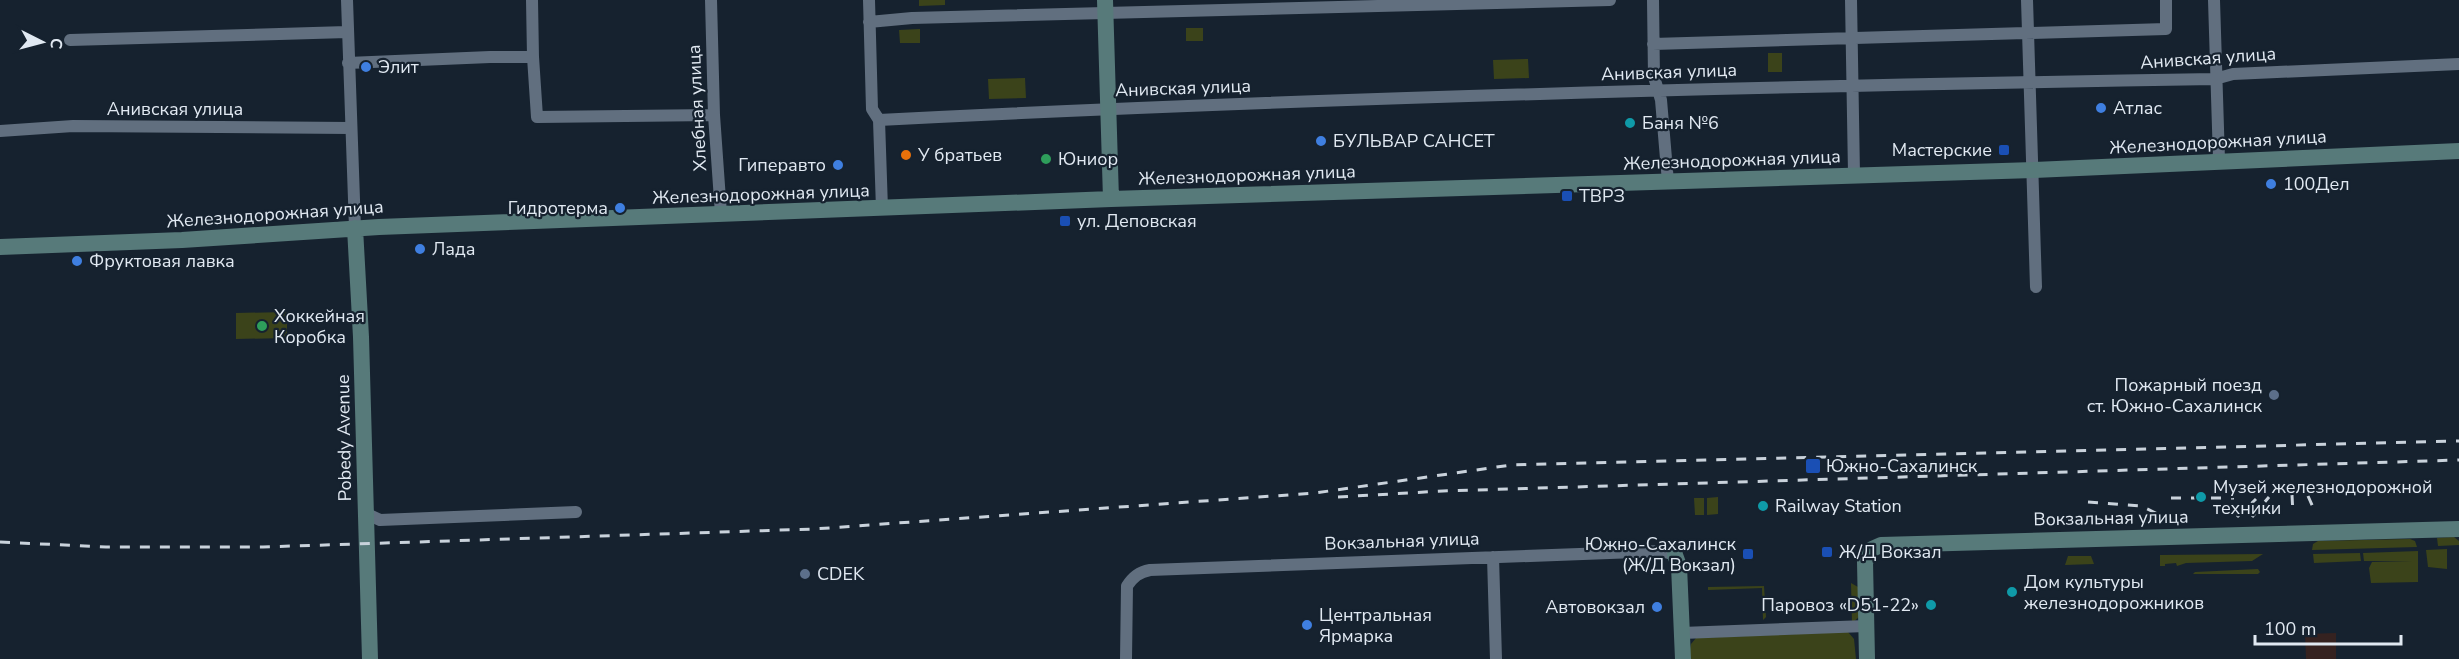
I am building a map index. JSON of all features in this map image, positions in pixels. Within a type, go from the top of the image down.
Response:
[{"type":"main road","points":[[1105,7],[1111,199]]},
{"type":"main road","name":"Железнодорожная улица","points":[[0,247],[171,240],[355,228],[1111,199],[2034,170],[2459,151]]},
{"type":"main road","name":"Pobedy Avenue","points":[[355,228],[370,659]]},
{"type":"main road","name":"Вокзальная улица","points":[[1866,626],[1865,562],[1872,549],[1891,543],[2459,529]]},
{"type":"main road","points":[[1675,555],[1679,566],[1683,659]]},
{"type":"main road","points":[[1866,626],[1868,659]]},
{"type":"street","name":"Pobedy Avenue","points":[[347,0],[355,228]]},
{"type":"street","points":[[532,0],[537,117],[714,115]]},
{"type":"street","name":"Хлебная улица","points":[[711,0],[714,115],[721,214]]},
{"type":"street","points":[[868,0],[872,109],[879,120],[882,209]]},
{"type":"street","points":[[869,22],[1105,7],[1610,0]]},
{"type":"street","points":[[1653,0],[1654,77],[1661,100],[1668,182]]},
{"type":"street","points":[[1851,0],[1854,174]]},
{"type":"street","points":[[2027,0],[2036,287]]},
{"type":"street","points":[[1653,44],[2166,29],[2166,0]]},
{"type":"street","points":[[2214,0],[2219,160]]},
{"type":"street","points":[[70,40],[347,32]]},
{"type":"street","points":[[348,63],[533,57]]},
{"type":"street","name":"Анивская улица","points":[[879,120],[1108,108],[1657,90],[2216,79],[2234,74],[2459,64]]},
{"type":"street","name":"Анивская улица","points":[[0,131],[73,126],[351,128]]},
{"type":"street","points":[[365,513],[380,520],[576,512]]},
{"type":"street","name":"Вокзальная улица","points":[[1126,659],[1127,586],[1142,572],[1150,570],[1662,551],[1675,555]]},
{"type":"street","points":[[1493,557],[1496,659]]},
{"type":"street","points":[[1682,633],[1866,626]]},
{"type":"shaded area","points":[[2336,633],[2336,659],[2306,659],[2305,634]]},
{"type":"green space","points":[[919,0],[945,0],[945,5],[919,6]]},
{"type":"green space","points":[[1186,28],[1203,28],[1203,41],[1186,41]]},
{"type":"green space","points":[[920,29],[920,43],[900,43],[899,30]]},
{"type":"green space","points":[[1768,53],[1782,53],[1782,72],[1768,72]]},
{"type":"green space","points":[[1528,59],[1529,78],[1494,79],[1493,60]]},
{"type":"green space","points":[[1025,78],[1026,98],[989,99],[988,79]]},
{"type":"green space","name":"Хоккейная Коробка","points":[[287,312],[287,338],[236,339],[236,313]]},
{"type":"green space","points":[[1718,497],[1718,514],[1707,515],[1707,498]]},
{"type":"green space","points":[[1694,498],[1704,498],[1704,515],[1695,515]]},
{"type":"green space","points":[[2454,537],[2459,541],[2459,545],[2438,546],[2437,538]]},
{"type":"green space","points":[[2410,539],[2415,541],[2417,547],[2312,550],[2313,544],[2318,541]]},
{"type":"green space","points":[[2447,549],[2447,569],[2428,567],[2426,550]]},
{"type":"green space","points":[[2418,551],[2418,582],[2371,583],[2369,568],[2372,562],[2412,561],[2364,561],[2363,553]]},
{"type":"green space","points":[[2360,553],[2361,561],[2314,563],[2313,554]]},
{"type":"green space","points":[[2263,554],[2252,561],[2186,563],[2177,566],[2176,563],[2160,566],[2160,555]]},
{"type":"green space","points":[[2068,556],[2091,556],[2094,564],[2065,565]]},
{"type":"green space","points":[[2258,569],[2260,572],[2258,574],[2193,574],[2195,572]]},
{"type":"green space","points":[[1851,583],[1858,587],[1859,617],[1852,623]]},
{"type":"green space","points":[[1764,586],[1766,617],[1763,620],[1762,588],[1708,590],[1708,587]]},
{"type":"green space","points":[[1848,632],[1854,639],[1856,659],[1688,659],[1691,644],[1696,638]]},
{"type":"railway","points":[[0,542],[106,547],[263,547],[814,529],[1315,493],[1511,465],[2459,441]]},
{"type":"railway","points":[[1338,497],[1443,491],[2459,460]]},
{"type":"railway","points":[[2292,495],[2293,515]]},
{"type":"railway","points":[[2308,496],[2316,514]]},
{"type":"railway","points":[[2252,517],[2269,497]]},
{"type":"railway","points":[[2171,498],[2234,498]]},
{"type":"railway","points":[[2237,517],[2256,499]]},
{"type":"railway","points":[[2269,515],[2277,499]]},
{"type":"railway","points":[[2088,502],[2141,506],[2164,517]]},
{"type":"place","name":"Элит","points":[[366,67]]},
{"type":"place","name":"Атлас","points":[[2101,108]]},
{"type":"place","name":"Баня №6","points":[[1630,123]]},
{"type":"place","name":"БУЛЬВАР САНСЕТ","points":[[1321,141]]},
{"type":"place","name":"Мастерские","points":[[2004,150]]},
{"type":"place","name":"У братьев","points":[[906,155]]},
{"type":"place","name":"Юниор","points":[[1046,159]]},
{"type":"place","name":"Гиперавто","points":[[838,165]]},
{"type":"place","name":"100Дел","points":[[2271,184]]},
{"type":"place","name":"ТВРЗ","points":[[1567,196]]},
{"type":"place","name":"Гидротерма","points":[[620,208]]},
{"type":"place","name":"ул. Деповская","points":[[1065,221]]},
{"type":"place","name":"Лада","points":[[420,249]]},
{"type":"place","name":"Фруктовая лавка","points":[[77,261]]},
{"type":"place","name":"Хоккейная Коробка","points":[[262,326]]},
{"type":"place","name":"Пожарный поезд ст. Южно-Сахалинск","points":[[2274,395]]},
{"type":"place","name":"Южно-Сахалинск","points":[[1813,466]]},
{"type":"place","name":"Музей железнодорожной техники","points":[[2201,497]]},
{"type":"place","name":"Railway Station","points":[[1763,506]]},
{"type":"place","name":"Ж/Д Вокзал","points":[[1827,552]]},
{"type":"place","name":"Южно-Сахалинск (Ж/Д Вокзал)","points":[[1748,554]]},
{"type":"place","name":"CDEK","points":[[805,574]]},
{"type":"place","name":"Дом культуры железнодорожников","points":[[2012,592]]},
{"type":"place","name":"Паровоз «D51-22»","points":[[1931,605]]},
{"type":"place","name":"Автовокзал","points":[[1657,607]]},
{"type":"place","name":"Центральная Ярмарка","points":[[1307,625]]}]
